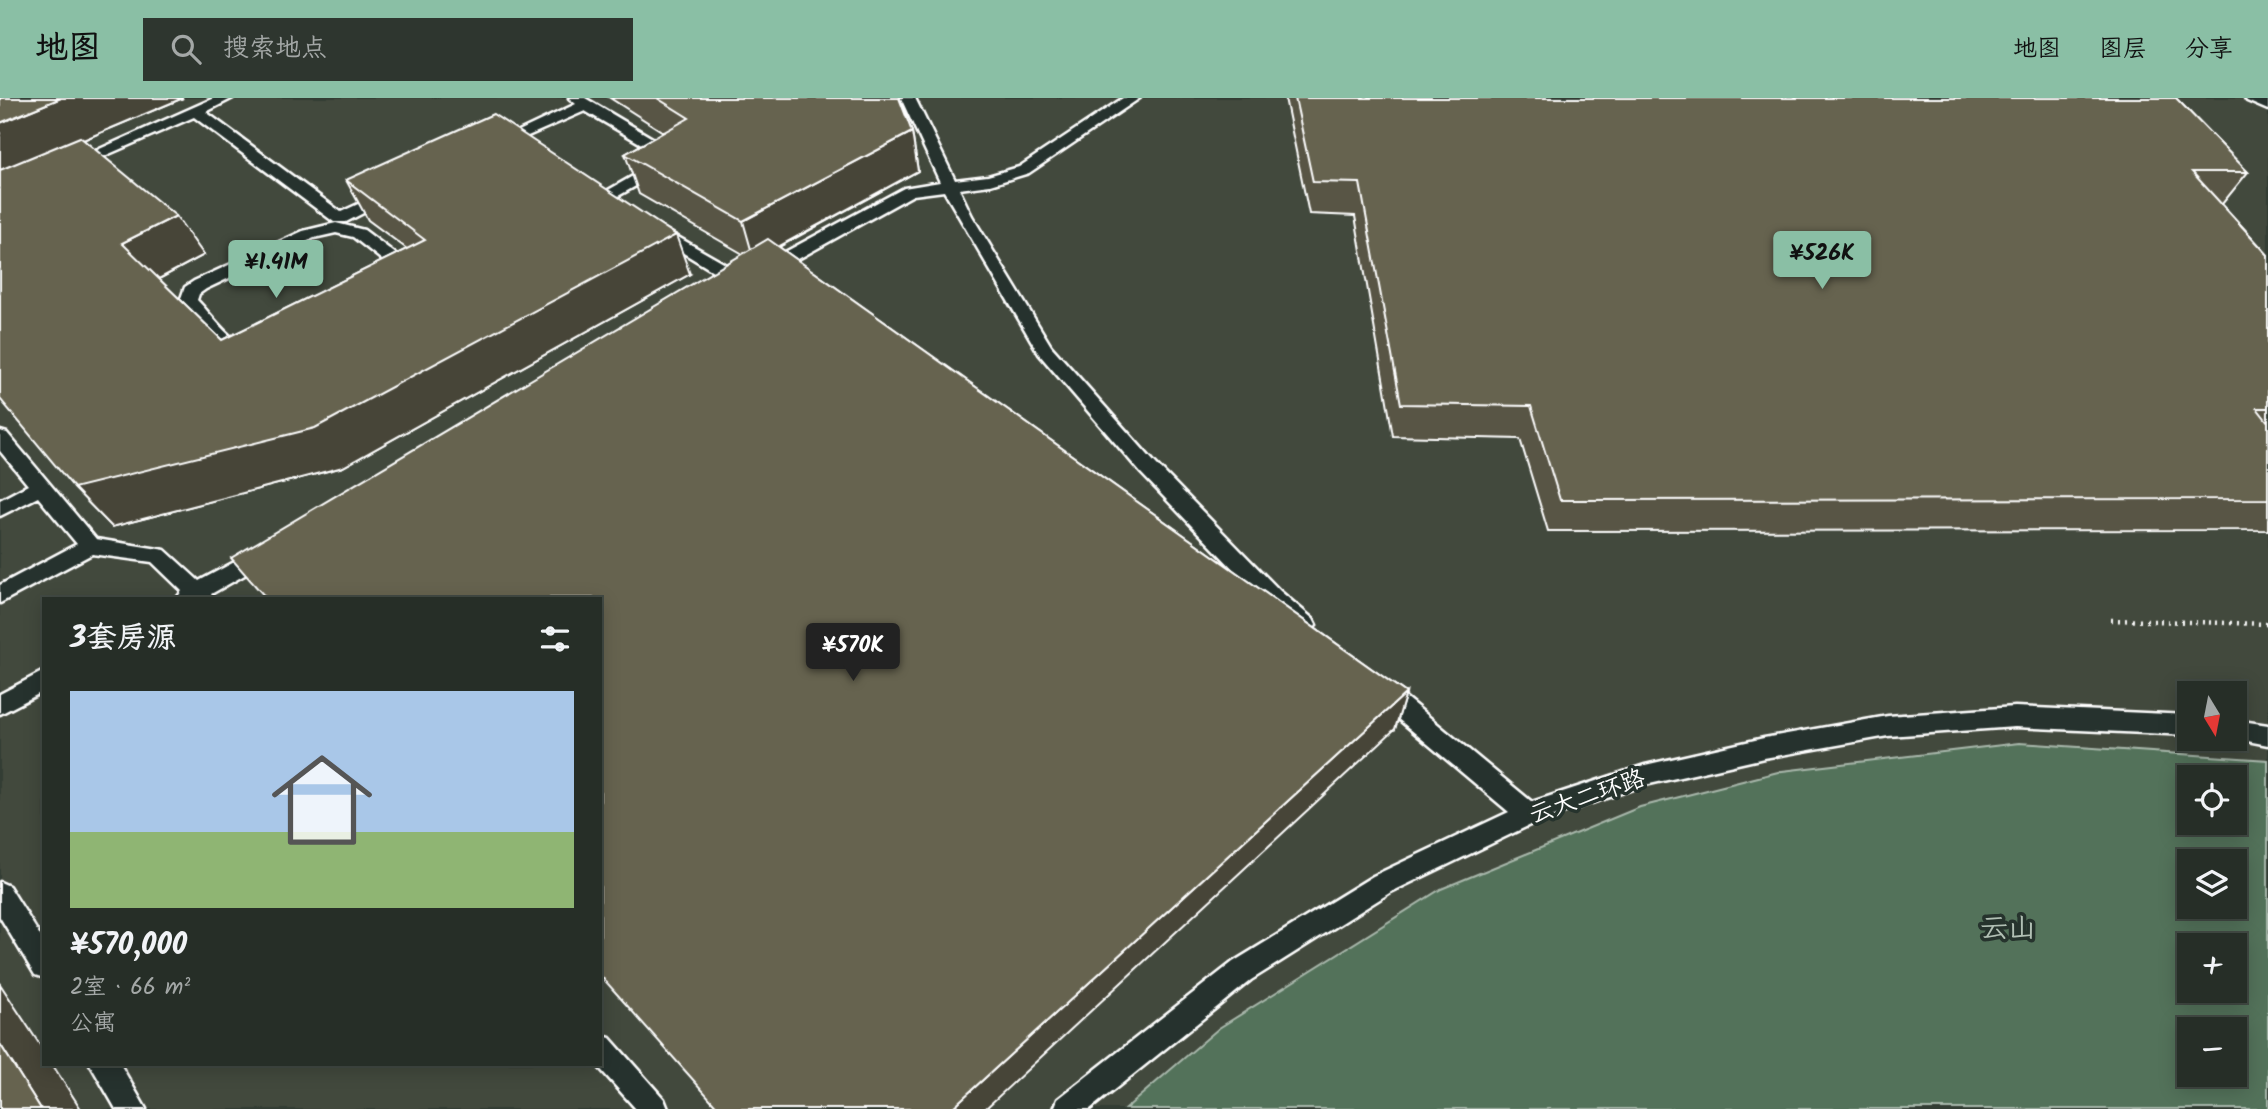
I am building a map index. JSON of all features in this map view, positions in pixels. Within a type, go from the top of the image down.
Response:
[{"type":"lane","points":[[61,170],[226,98]]},
{"type":"lane","points":[[908,98],[948,185],[1045,350],[1148,468],[1273,597],[1322,640]]},
{"type":"lane","points":[[639,220],[737,286],[909,191],[990,180],[1024,170],[1133,98]]},
{"type":"lane","points":[[2252,98],[2268,106]]},
{"type":"lane","points":[[530,152],[503,142],[581,101],[664,151],[667,159],[659,167],[604,199]]},
{"type":"lane","points":[[195,111],[338,224],[358,233],[403,268],[406,274],[403,283],[384,297],[269,352],[254,355],[237,352],[188,301],[191,291],[309,234],[338,224],[400,191]]},
{"type":"lane","points":[[0,438],[90,546]]},
{"type":"lane","points":[[0,509],[40,488]]},
{"type":"lane","points":[[0,594],[90,546],[158,555],[196,597],[282,544]]},
{"type":"lane","points":[[1362,675],[1529,814]]},
{"type":"lane","points":[[0,705],[42,681]]},
{"type":"lane","name":"云大二环路","points":[[1068,1109],[1242,971],[1381,884],[1529,814],[1645,775],[1764,748],[1888,726],[2015,717],[2177,724]]},
{"type":"lane","points":[[2247,732],[2268,735]]},
{"type":"lane","points":[[0,894],[42,962]]},
{"type":"lane","points":[[602,1050],[654,1109]]},
{"type":"lane","points":[[105,1066],[132,1109]]},
{"type":"path","points":[[2111,620],[2268,624]]},
{"type":"shaded area","points":[[0,98],[2268,98],[2268,1109],[0,1109]]},
{"type":"green space","name":"云山","points":[[2019,743],[2268,760],[2268,1109],[1125,1109],[1219,1028],[1441,889],[1640,807],[1782,771]]},
{"type":"building","points":[[0,98],[61,98],[0,123]]},
{"type":"building","points":[[657,98],[899,98],[912,132],[743,221],[625,154],[689,118]]},
{"type":"building","points":[[1295,98],[2176,98],[2248,172],[2192,172],[2268,255],[2268,408],[2257,408],[2268,422],[2268,499],[1560,500],[1531,406],[1401,404],[1360,183],[1313,182]]},
{"type":"building","points":[[493,114],[676,235],[315,428],[74,488],[0,399],[0,170],[80,137],[176,216],[122,243],[222,340],[425,240],[346,180]]},
{"type":"building","points":[[768,239],[1406,693],[951,1109],[719,1109],[602,977],[602,597],[265,597],[231,558]]},
{"type":"building","points":[[0,1044],[41,1109],[0,1109]]}]
